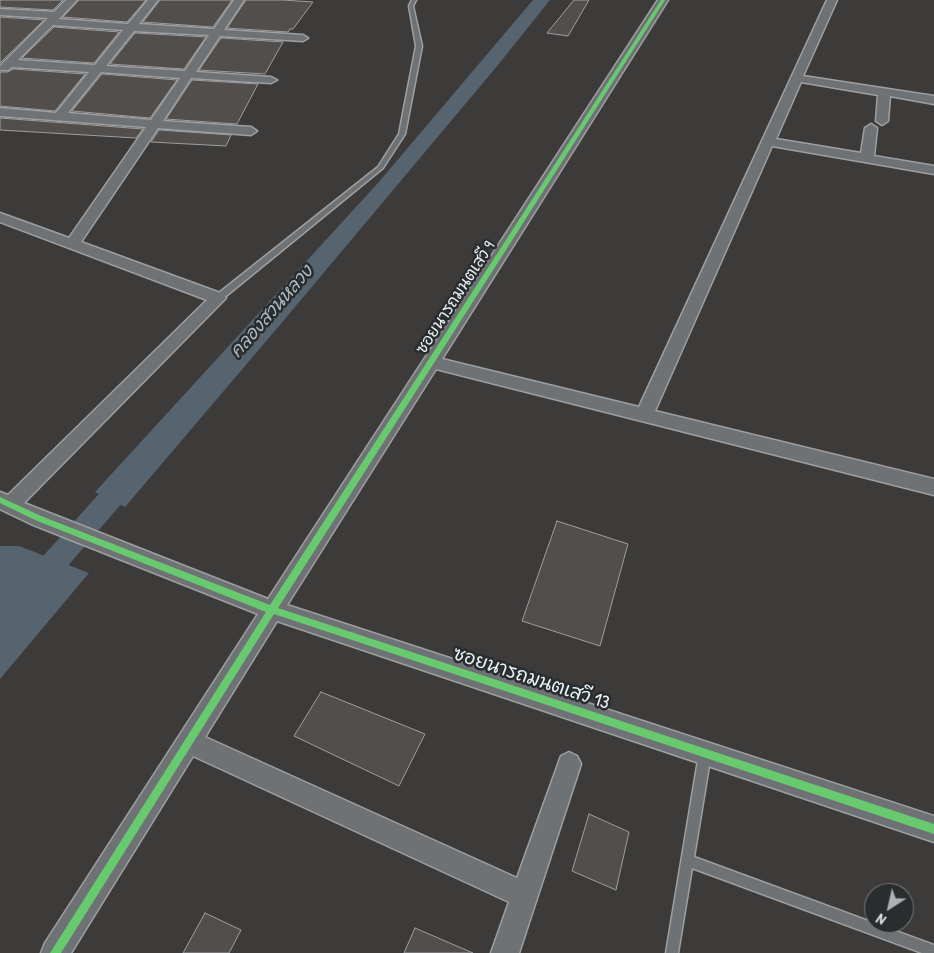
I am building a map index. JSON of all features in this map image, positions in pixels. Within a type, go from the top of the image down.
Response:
[{"type":"street","points":[[0,72],[8,59],[72,0]]},
{"type":"street","points":[[59,117],[153,0]]},
{"type":"street","points":[[73,243],[239,0]]},
{"type":"street","name":"ซอยนารถมนตเสวี 9","points":[[55,953],[272,610],[663,0]]},
{"type":"street","points":[[644,414],[832,0]]},
{"type":"street","points":[[0,12],[131,27],[302,38]]},
{"type":"street","points":[[8,59],[97,69],[271,80]]},
{"type":"street","points":[[796,78],[934,100]]},
{"type":"street","points":[[867,158],[884,92]]},
{"type":"street","points":[[0,112],[251,131]]},
{"type":"street","points":[[768,141],[934,170]]},
{"type":"street","points":[[0,216],[218,298],[5,502]]},
{"type":"street","points":[[432,362],[934,487]]},
{"type":"street","name":"ซอยนารถมนตเสวี 13","points":[[5,502],[38,518],[272,610],[934,829]]},
{"type":"street","points":[[189,742],[524,895]]},
{"type":"street","points":[[505,953],[569,764]]},
{"type":"lane","points":[[218,298],[380,168],[402,134],[419,46],[411,6],[414,0]]},
{"type":"lane","points":[[672,953],[705,754]]},
{"type":"lane","points":[[688,860],[934,951]]},
{"type":"water","points":[[533,0],[550,0],[498,65],[125,507],[95,492],[378,183]]},
{"type":"water","points":[[0,546],[19,546],[89,573],[0,679]]},
{"type":"building","points":[[0,0],[63,0],[53,10],[0,7]]},
{"type":"building","points":[[79,0],[146,0],[127,22],[63,17]]},
{"type":"building","points":[[160,0],[232,0],[213,27],[143,22]]},
{"type":"building","points":[[246,0],[313,2],[293,29],[290,29],[288,32],[227,28]]},
{"type":"building","points":[[574,0],[589,0],[568,36],[547,33]]},
{"type":"building","points":[[0,17],[44,20],[0,63]]},
{"type":"building","points":[[54,27],[119,32],[94,63],[22,58]]},
{"type":"building","points":[[135,33],[206,37],[184,69],[110,64]]},
{"type":"building","points":[[221,38],[283,42],[265,74],[199,70]]},
{"type":"building","points":[[13,69],[85,74],[55,111],[0,106],[0,72],[8,72]]},
{"type":"building","points":[[102,74],[177,80],[150,118],[72,111]]},
{"type":"building","points":[[192,80],[258,84],[237,124],[166,119]]},
{"type":"building","points":[[0,118],[143,129],[136,138],[0,130]]},
{"type":"building","points":[[159,130],[231,135],[226,146],[151,142]]},
{"type":"building","points":[[557,521],[628,544],[600,646],[522,621]]},
{"type":"building","points":[[321,692],[425,734],[399,786],[294,736]]},
{"type":"building","points":[[589,814],[629,832],[616,890],[572,871]]},
{"type":"building","points":[[205,913],[241,930],[229,953],[183,953]]},
{"type":"building","points":[[415,928],[473,953],[404,953]]},
{"type":"waterway","name":"คลองสวนหลวง","points":[[0,624],[132,474]]},
{"type":"cycle path","points":[[55,953],[272,610],[663,0]]},
{"type":"cycle path","points":[[0,500],[38,518],[272,610],[934,829]]}]
